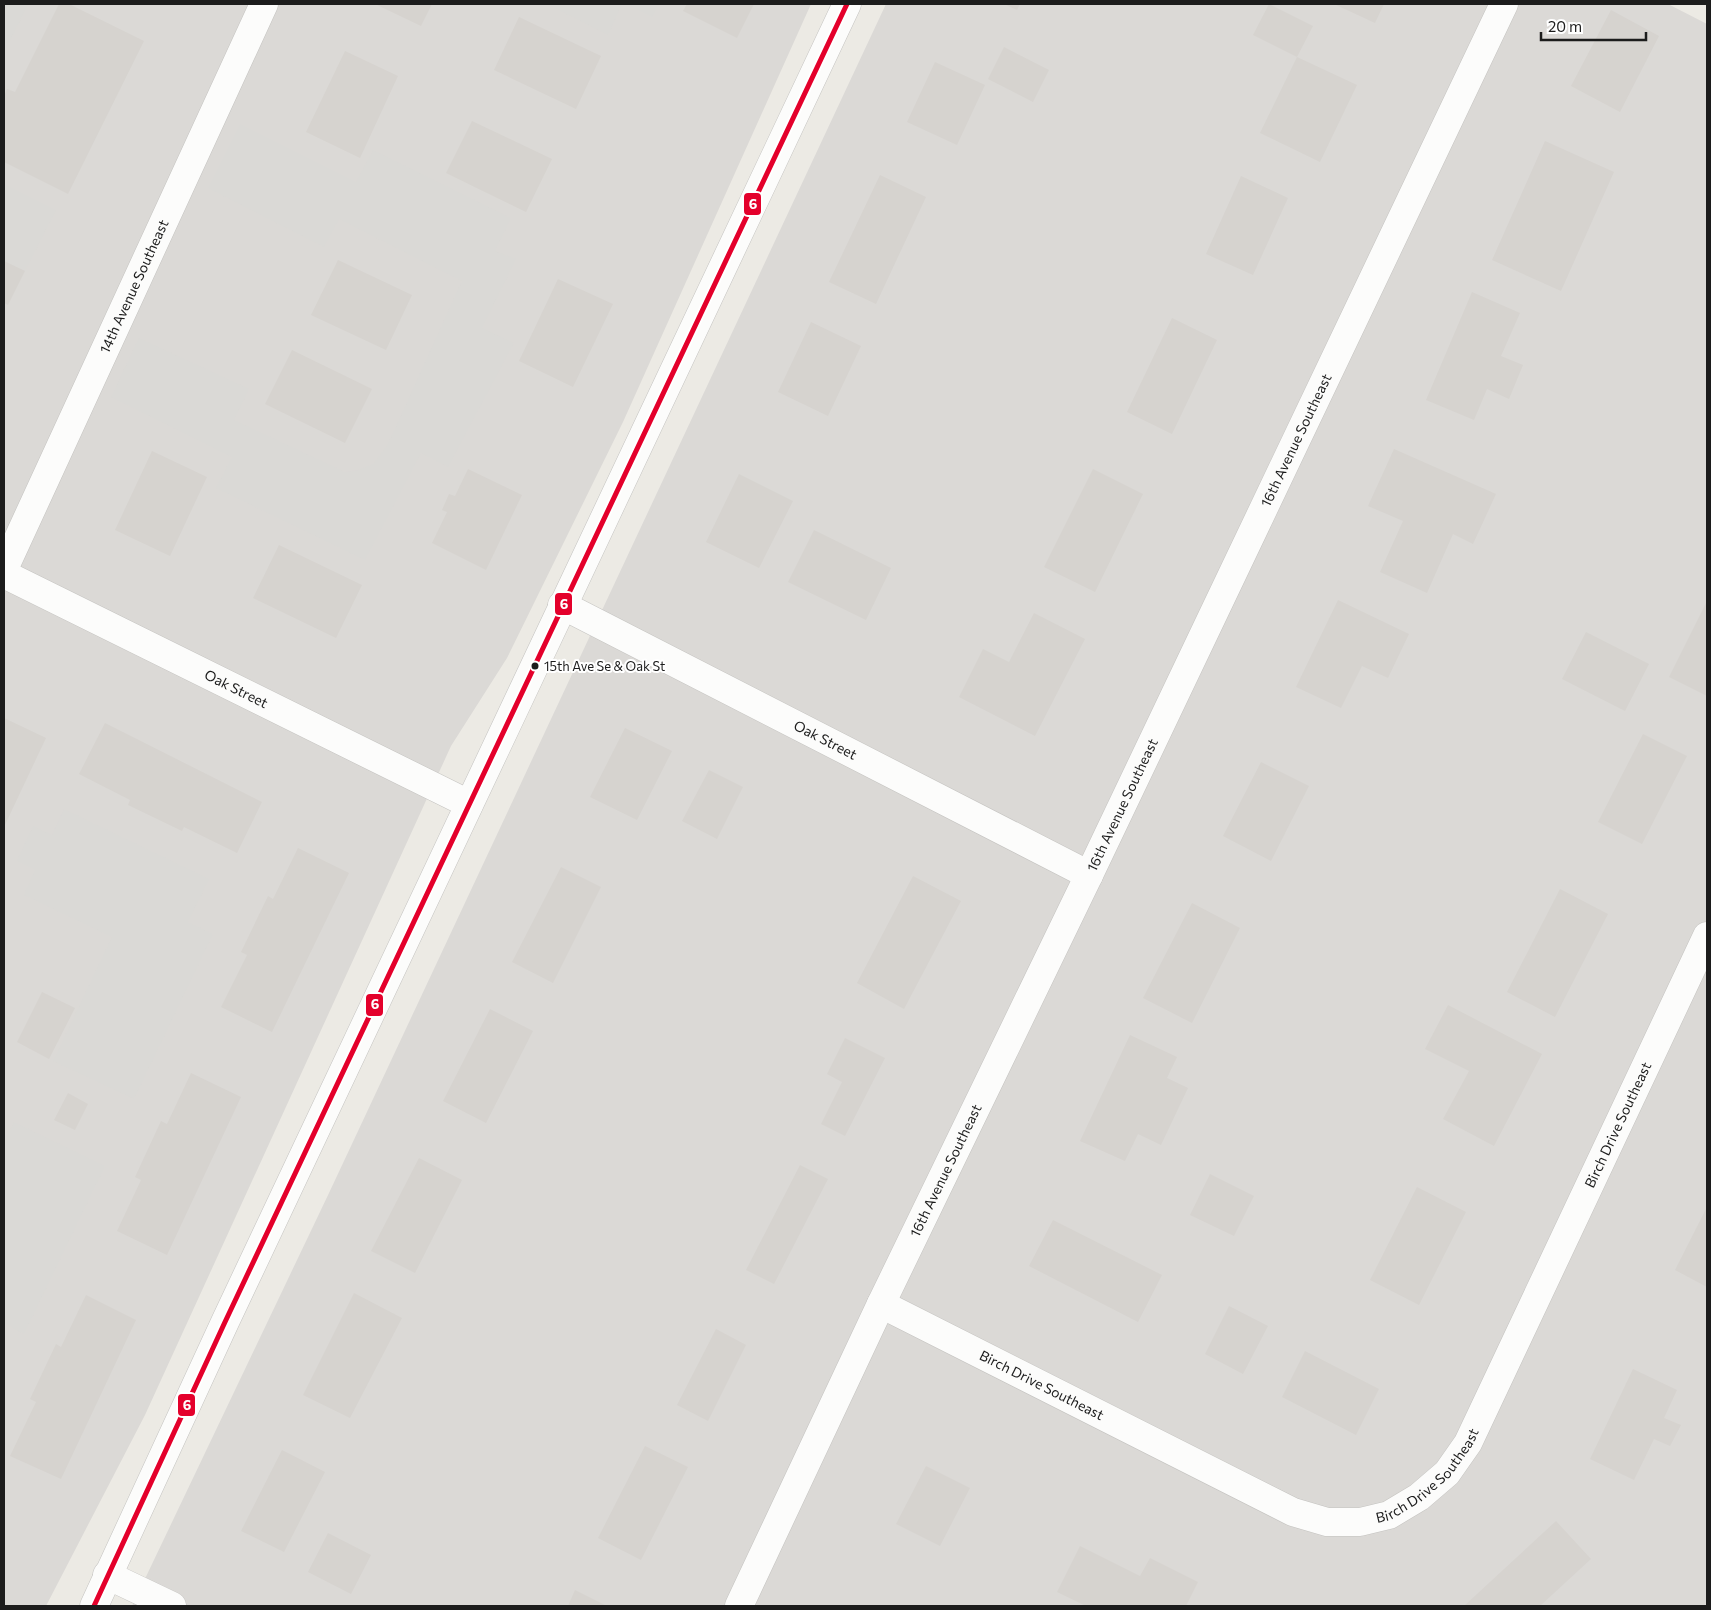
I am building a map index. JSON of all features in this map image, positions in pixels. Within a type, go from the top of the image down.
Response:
[{"type":"street","name":"14th Avenue Southeast","points":[[4,569],[264,4]]},
{"type":"street","points":[[94,1606],[562,605],[847,4]]},
{"type":"street","name":"16th Avenue Southeast","points":[[739,1606],[1504,4]]},
{"type":"street","name":"Oak Street","points":[[4,574],[469,804]]},
{"type":"street","name":"Oak Street","points":[[562,605],[1089,875]]},
{"type":"street","name":"Birch Drive Southeast","points":[[882,1304],[1293,1512],[1326,1522],[1360,1522],[1389,1515],[1419,1497],[1447,1472],[1468,1443],[1707,936]]},
{"type":"street","points":[[108,1575],[172,1606]]},
{"type":"shaded area","points":[[4,4],[811,4],[623,422],[507,658],[451,746],[145,1415],[46,1606],[4,1606]]},
{"type":"shaded area","points":[[4,4],[28,4],[4,53]]},
{"type":"shaded area","points":[[547,4],[622,4],[608,35]]},
{"type":"shaded area","points":[[626,4],[659,4],[652,17]]},
{"type":"shaded area","points":[[886,4],[1668,4],[1707,24],[1707,1606],[132,1606],[329,1193]]},
{"type":"shaded area","points":[[240,124],[356,182],[373,150],[511,218],[495,251],[516,259],[482,328],[514,343],[448,467],[421,453],[365,560],[216,488],[232,457],[111,397],[139,338],[249,389],[234,420],[345,472],[358,470],[373,464],[388,444],[462,281],[339,219],[324,247],[208,188]]},
{"type":"shaded area","points":[[4,184],[56,210],[25,271],[4,261]]},
{"type":"shaded area","points":[[64,809],[209,879],[188,922],[213,934],[134,1099],[53,1061],[112,937],[24,895],[35,870],[17,861],[33,826],[52,835]]},
{"type":"shaded area","points":[[14,1122],[105,1166],[24,1334],[4,1323],[4,1143]]},
{"type":"building","points":[[59,4],[69,4],[144,41],[68,194],[4,162],[4,96],[7,89],[15,92]]},
{"type":"building","points":[[375,4],[432,4],[421,26]]},
{"type":"building","points":[[687,4],[754,4],[737,38],[683,11]]},
{"type":"building","points":[[1004,4],[1020,4],[1017,10]]},
{"type":"building","points":[[1269,4],[1313,26],[1297,57],[1253,35]]},
{"type":"building","points":[[1334,4],[1384,4],[1375,23]]},
{"type":"building","points":[[1611,10],[1659,36],[1620,112],[1571,86]]},
{"type":"building","points":[[519,17],[601,56],[576,109],[494,70]]},
{"type":"building","points":[[1004,47],[1049,70],[1033,102],[988,79]]},
{"type":"building","points":[[345,51],[398,76],[360,158],[306,132]]},
{"type":"building","points":[[1297,57],[1357,85],[1320,162],[1260,133]]},
{"type":"building","points":[[935,62],[985,85],[957,145],[907,122]]},
{"type":"building","points":[[472,121],[552,159],[526,212],[446,173]]},
{"type":"building","points":[[1545,141],[1614,172],[1561,291],[1492,260]]},
{"type":"building","points":[[880,175],[926,197],[876,304],[829,282]]},
{"type":"building","points":[[1241,176],[1288,198],[1253,275],[1206,254]]},
{"type":"building","points":[[338,260],[412,295],[386,350],[311,315]]},
{"type":"building","points":[[4,261],[25,271],[8,305],[4,303]]},
{"type":"building","points":[[558,279],[613,304],[573,387],[519,361]]},
{"type":"building","points":[[1472,292],[1520,313],[1501,356],[1523,365],[1509,399],[1487,389],[1474,420],[1426,400]]},
{"type":"building","points":[[1172,318],[1217,340],[1172,434],[1127,412]]},
{"type":"building","points":[[811,322],[861,346],[828,416],[778,392]]},
{"type":"building","points":[[292,350],[372,389],[345,443],[265,404]]},
{"type":"building","points":[[1394,449],[1496,494],[1473,544],[1453,534],[1427,593],[1380,572],[1403,521],[1368,506]]},
{"type":"building","points":[[152,451],[207,477],[170,556],[115,530]]},
{"type":"building","points":[[468,469],[522,495],[486,570],[432,543],[447,512],[442,510],[449,494],[455,496]]},
{"type":"building","points":[[1093,469],[1143,494],[1095,592],[1044,567]]},
{"type":"building","points":[[739,474],[793,501],[759,568],[706,542]]},
{"type":"building","points":[[814,530],[891,568],[866,620],[788,582]]},
{"type":"building","points":[[279,545],[362,585],[336,638],[253,598]]},
{"type":"building","points":[[1338,600],[1409,634],[1388,678],[1362,666],[1341,708],[1296,687]]},
{"type":"building","points":[[1707,601],[1707,696],[1669,677]]},
{"type":"building","points":[[1034,613],[1085,639],[1035,736],[959,697],[983,649],[1009,662]]},
{"type":"building","points":[[1586,632],[1649,664],[1625,711],[1562,679]]},
{"type":"building","points":[[4,718],[46,738],[4,827]]},
{"type":"building","points":[[105,723],[262,802],[237,853],[184,827],[182,831],[128,805],[130,800],[79,774]]},
{"type":"building","points":[[625,728],[672,751],[637,820],[590,797]]},
{"type":"building","points":[[1643,734],[1687,756],[1642,844],[1598,822]]},
{"type":"building","points":[[1261,762],[1309,786],[1271,861],[1223,836]]},
{"type":"building","points":[[709,770],[743,787],[717,839],[682,821]]},
{"type":"building","points":[[298,848],[349,873],[272,1032],[221,1007],[247,955],[241,952],[268,896],[273,899]]},
{"type":"building","points":[[561,867],[601,887],[553,983],[512,962]]},
{"type":"building","points":[[913,876],[961,901],[904,1009],[857,983]]},
{"type":"building","points":[[1560,889],[1608,914],[1555,1017],[1507,992]]},
{"type":"building","points":[[1192,903],[1240,928],[1192,1023],[1143,998]]},
{"type":"building","points":[[42,992],[75,1008],[49,1059],[17,1042]]},
{"type":"building","points":[[1448,1005],[1542,1054],[1494,1146],[1443,1119],[1469,1071],[1425,1049]]},
{"type":"building","points":[[490,1009],[533,1031],[486,1123],[443,1101]]},
{"type":"building","points":[[1130,1035],[1177,1057],[1167,1078],[1188,1088],[1161,1145],[1138,1134],[1125,1161],[1080,1141]]},
{"type":"building","points":[[845,1038],[885,1058],[845,1136],[821,1124],[842,1082],[827,1074]]},
{"type":"building","points":[[191,1073],[241,1097],[167,1255],[117,1231],[141,1180],[135,1177],[161,1121],[167,1124]]},
{"type":"building","points":[[68,1093],[88,1104],[75,1130],[54,1120]]},
{"type":"building","points":[[419,1158],[462,1180],[415,1273],[371,1251]]},
{"type":"building","points":[[800,1165],[828,1179],[774,1284],[746,1270]]},
{"type":"building","points":[[1210,1174],[1254,1196],[1234,1236],[1190,1215]]},
{"type":"building","points":[[1417,1187],[1466,1212],[1419,1305],[1370,1280]]},
{"type":"building","points":[[1707,1207],[1707,1287],[1675,1270]]},
{"type":"building","points":[[1053,1220],[1162,1275],[1138,1322],[1029,1266]]},
{"type":"building","points":[[354,1293],[402,1318],[350,1418],[303,1395]]},
{"type":"building","points":[[86,1295],[136,1320],[61,1479],[10,1456],[36,1402],[30,1399],[56,1344],[61,1347]]},
{"type":"building","points":[[1229,1306],[1268,1326],[1243,1374],[1205,1354]]},
{"type":"building","points":[[716,1329],[746,1345],[708,1421],[677,1405]]},
{"type":"building","points":[[1305,1351],[1379,1389],[1356,1435],[1282,1397]]},
{"type":"building","points":[[1633,1369],[1677,1390],[1664,1418],[1681,1425],[1670,1446],[1654,1439],[1634,1480],[1590,1459]]},
{"type":"building","points":[[645,1446],[688,1467],[641,1560],[598,1538]]},
{"type":"building","points":[[282,1450],[325,1472],[284,1552],[241,1531]]},
{"type":"building","points":[[926,1466],[970,1488],[940,1546],[896,1524]]},
{"type":"building","points":[[1556,1521],[1591,1559],[1540,1606],[1464,1606]]},
{"type":"building","points":[[328,1533],[371,1555],[351,1594],[308,1572]]},
{"type":"building","points":[[1080,1546],[1140,1576],[1150,1558],[1198,1582],[1186,1606],[1086,1606],[1057,1592]]},
{"type":"building","points":[[575,1590],[607,1606],[568,1606]]},
{"type":"transit line","name":"6","points":[[94,1606],[225,1322],[847,4]]},
{"type":"place","name":"15th Ave Se & Oak St","points":[[535,666]]}]
